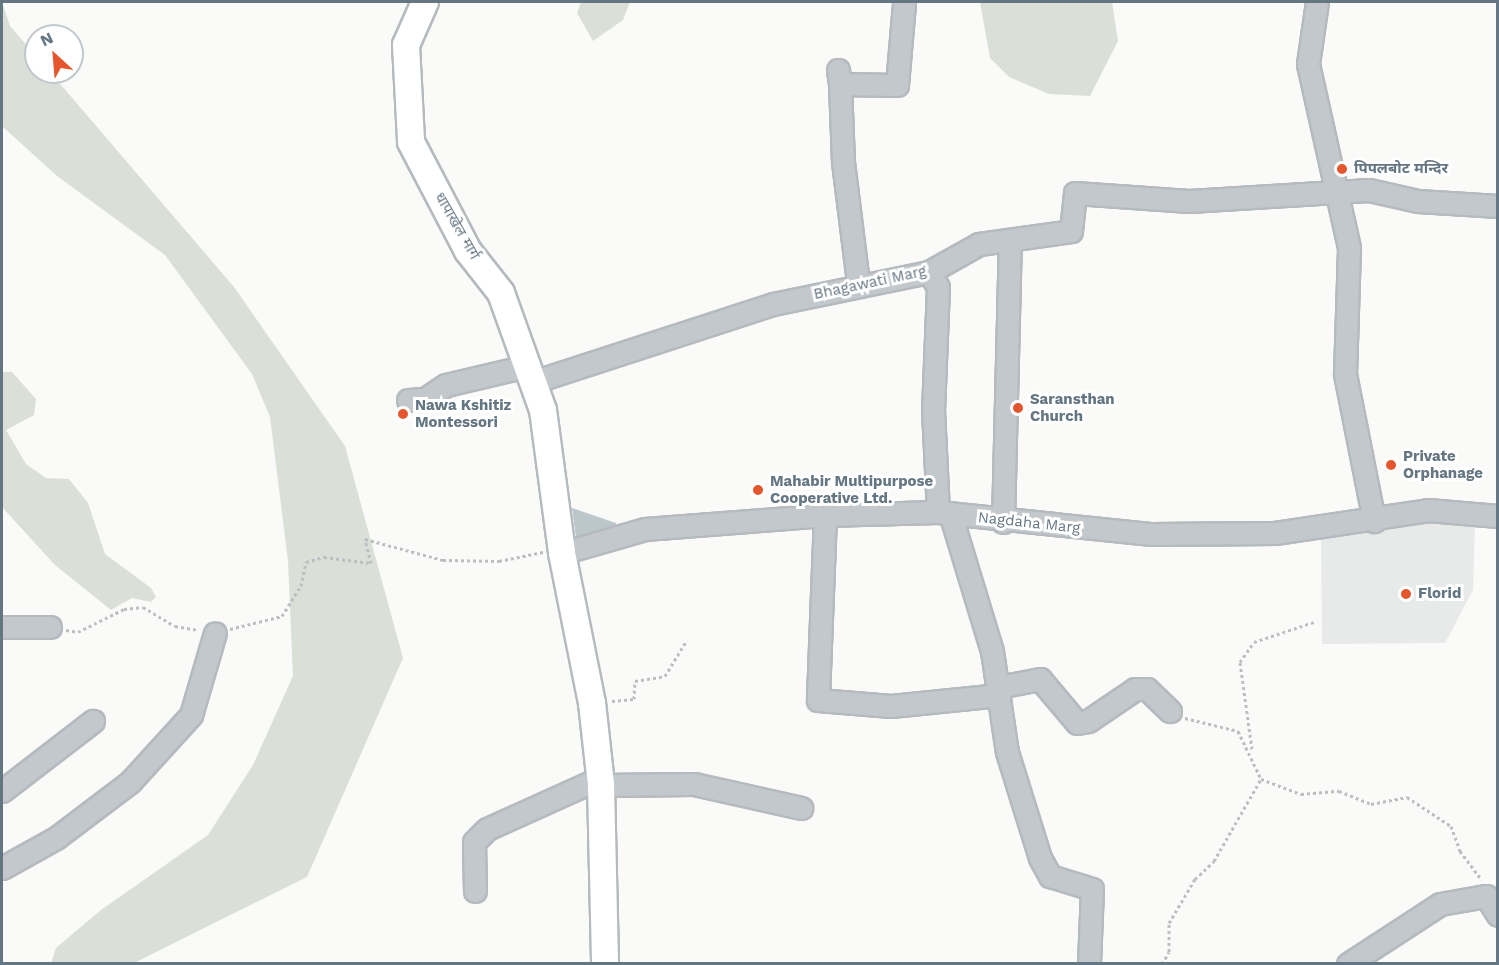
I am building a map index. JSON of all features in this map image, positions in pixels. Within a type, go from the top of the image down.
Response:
[{"type":"main road","name":"धापाखेल मार्ग","points":[[425,2],[406,45],[411,142],[468,251],[501,293],[543,410],[562,553],[592,703],[600,781],[605,963]]},
{"type":"street","points":[[1317,2],[1308,63],[1319,130],[1341,194],[1349,248],[1345,374],[1374,520]]},
{"type":"street","points":[[858,284],[843,162],[839,77],[897,85],[904,3]]},
{"type":"street","name":"Bhagawati Marg","points":[[408,400],[425,399],[446,385],[530,374],[752,310],[858,284],[929,272],[979,244],[1071,231],[1075,193],[1189,201],[1267,192],[1341,194],[1370,190],[1418,201],[1497,206]]},
{"type":"street","points":[[1003,522],[1010,240]]},
{"type":"street","points":[[929,272],[938,287],[933,410],[944,513],[998,691],[1006,752],[1040,858],[1050,876],[1092,889],[1089,963]]},
{"type":"street","name":"Nagdaha Marg","points":[[562,553],[645,529],[825,515],[944,513],[1003,522],[1152,534],[1275,533],[1374,520],[1428,510],[1497,516]]},
{"type":"street","points":[[825,515],[818,700],[891,706],[998,691],[1040,679],[1077,723],[1088,721],[1135,689],[1148,690],[1170,711]]},
{"type":"street","points":[[2,627],[50,627]]},
{"type":"street","points":[[2,867],[56,838],[130,782],[191,715],[215,633]]},
{"type":"street","points":[[2,791],[93,721]]},
{"type":"street","points":[[475,891],[474,842],[487,829],[600,781],[694,784],[801,808]]},
{"type":"street","points":[[1348,963],[1440,904],[1486,896],[1497,915]]},
{"type":"path","points":[[50,627],[78,632],[124,609],[143,607],[174,626],[215,633],[282,616],[301,586],[306,562],[324,557],[371,563],[365,539],[418,557],[453,561],[562,553]]},
{"type":"path","points":[[1162,963],[1169,952],[1169,923],[1214,861],[1261,778],[1252,750],[1240,662],[1264,637],[1317,621]]},
{"type":"path","points":[[592,703],[634,699],[636,681],[664,676],[687,640]]},
{"type":"path","points":[[1170,711],[1199,724],[1238,731],[1252,750]]},
{"type":"path","points":[[1261,778],[1301,794],[1339,791],[1371,804],[1407,797],[1451,826],[1460,851],[1483,881]]},
{"type":"shaded area","points":[[2,2],[10,26],[24,42],[24,84],[60,84],[234,287],[345,446],[403,658],[307,877],[134,963],[51,963],[56,948],[101,910],[208,835],[253,765],[293,676],[288,561],[270,417],[252,374],[165,255],[57,176],[2,126]]},
{"type":"shaded area","points":[[581,2],[630,2],[623,20],[593,41],[577,13]]},
{"type":"shaded area","points":[[980,2],[1112,2],[1118,41],[1090,96],[1049,94],[1009,77],[990,58]]},
{"type":"shaded area","points":[[2,372],[12,372],[36,399],[34,415],[6,430],[26,464],[46,478],[69,479],[88,503],[105,554],[151,588],[156,597],[151,602],[132,598],[111,610],[55,565],[2,507]]},
{"type":"shaded area","points":[[572,508],[616,523],[618,531],[577,544]]},
{"type":"shaded area","name":"Florid","points":[[1430,513],[1475,519],[1473,590],[1445,643],[1322,644],[1321,536]]},
{"type":"place","name":"पिपलबोट मन्दिर","points":[[1342,169]]},
{"type":"place","name":"Saransthan Church","points":[[1018,408]]},
{"type":"place","name":"Nawa Kshitiz Montessori","points":[[403,414]]},
{"type":"place","name":"Private Orphanage","points":[[1391,465]]},
{"type":"place","name":"Mahabir Multipurpose Cooperative Ltd.","points":[[758,490]]},
{"type":"place","name":"Florid","points":[[1406,594]]}]
